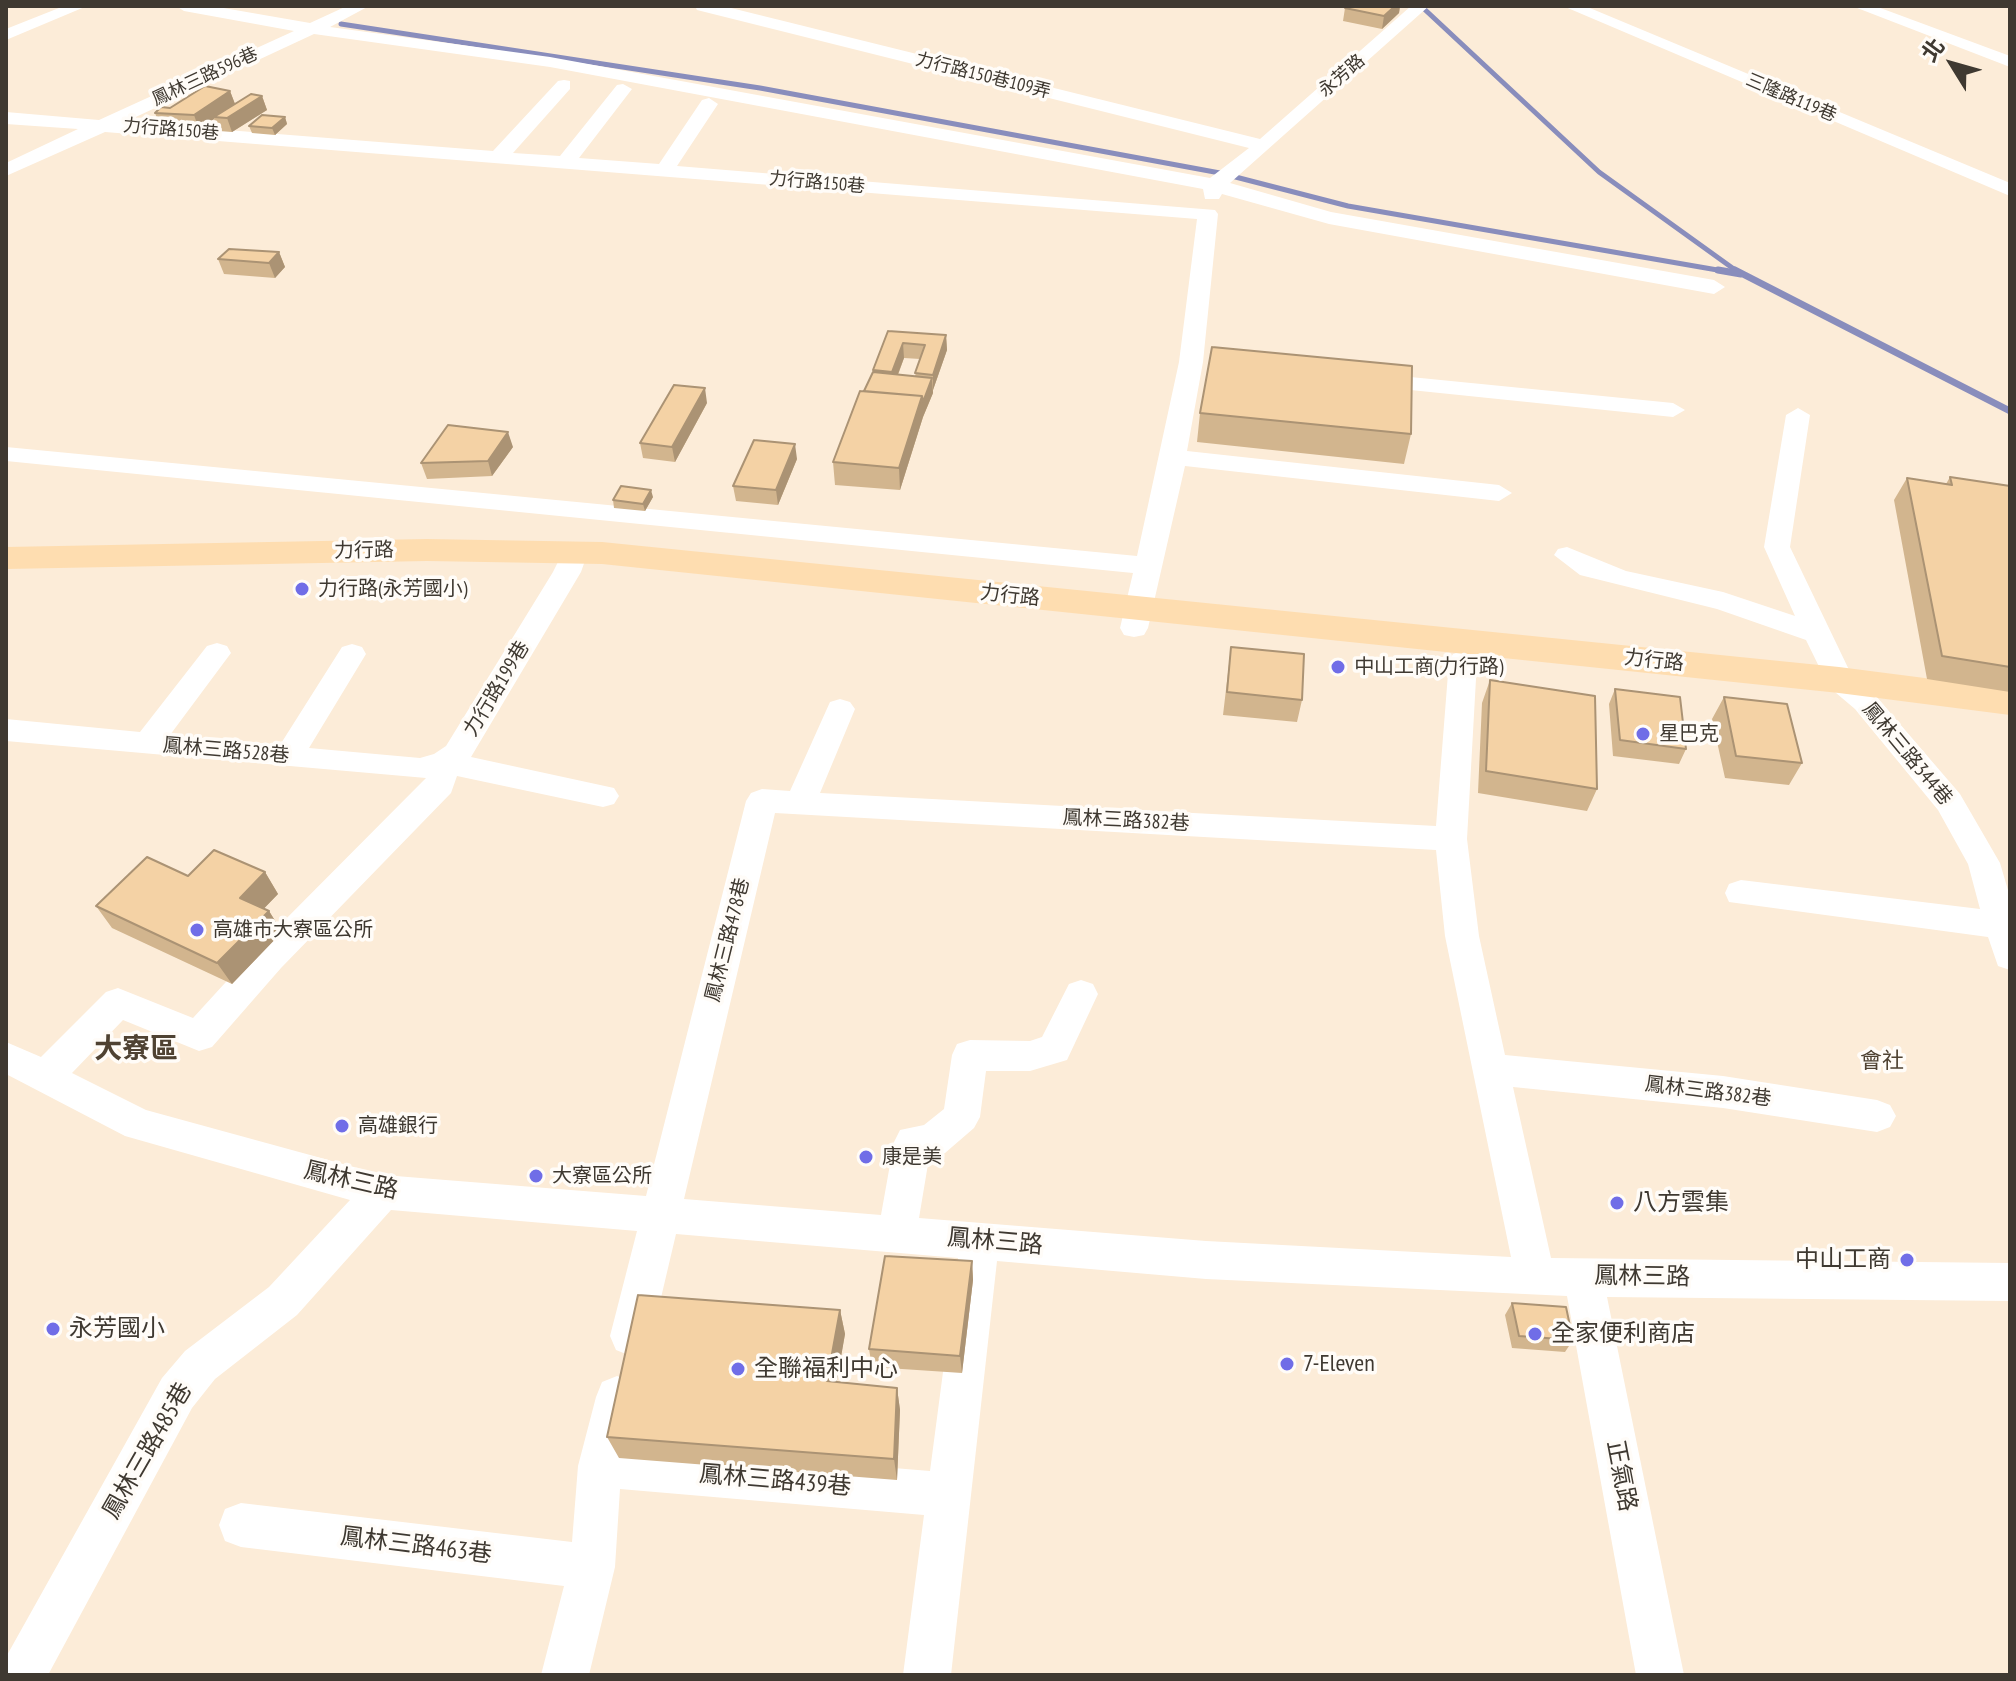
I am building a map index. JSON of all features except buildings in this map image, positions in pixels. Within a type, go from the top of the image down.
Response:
[{"type":"main road","name":"力行路","points":[[6,558],[427,550],[1852,691],[2010,721]]},
{"type":"main road","name":"力行路","points":[[6,575],[571,562]]},
{"type":"main road","name":"力行路","points":[[1136,618],[1463,661],[2010,702]]},
{"type":"street","points":[[6,35],[79,6]]},
{"type":"street","points":[[184,6],[309,29],[550,62],[1214,185],[1329,218],[1714,287]]},
{"type":"street","name":"鳳林三路596巷","points":[[6,170],[357,6]]},
{"type":"street","name":"力行路150巷109弄","points":[[703,6],[1263,146]]},
{"type":"street","name":"永芳路","points":[[1263,146],[1421,6]]},
{"type":"street","name":"三隆路119巷","points":[[1571,6],[2005,183]]},
{"type":"street","points":[[1860,6],[2010,62]]},
{"type":"street","points":[[498,157],[564,85]]},
{"type":"street","points":[[565,163],[623,89]]},
{"type":"street","points":[[664,171],[709,104]]},
{"type":"street","name":"力行路150巷","points":[[6,118],[1208,214]]},
{"type":"street","points":[[1136,618],[1151,566],[1174,457],[1191,362],[1214,185],[1263,146]]},
{"type":"street","points":[[1191,362],[1222,365]]},
{"type":"street","points":[[1346,378],[1673,410]]},
{"type":"street","name":"鳳林三路344巷","points":[[1741,893],[2007,936],[1984,863],[1949,802],[1852,691],[1817,634],[1777,547],[1798,415]]},
{"type":"street","points":[[6,454],[1151,566]]},
{"type":"street","points":[[1174,457],[1499,493]]},
{"type":"street","points":[[1567,555],[1590,569],[1621,579],[1723,601],[1817,634]]},
{"type":"street","name":"力行路199巷","points":[[444,762],[457,754],[571,562]]},
{"type":"street","points":[[147,744],[217,653]]},
{"type":"street","points":[[288,757],[352,654]]},
{"type":"street","points":[[1463,661],[1451,839],[1462,936],[1535,1277]]},
{"type":"street","points":[[800,803],[840,709]]},
{"type":"street","name":"鳳林三路528巷","points":[[6,730],[420,769],[444,762]]},
{"type":"street","points":[[45,1077],[118,1002],[199,1036],[269,958],[440,785],[444,762]]},
{"type":"street","name":"力行路199巷","points":[[444,762],[603,796]]},
{"type":"street","name":"鳳林三路478巷","points":[[659,1215],[762,801],[800,803]]},
{"type":"street","name":"鳳林三路382巷","points":[[800,803],[1451,839]]},
{"type":"street","points":[[897,1235],[913,1142],[932,1141],[961,1117],[970,1055],[1030,1056],[1054,1049],[1081,994]]},
{"type":"street","name":"鳳林三路","points":[[6,1057],[138,1124],[383,1192],[1206,1260],[1535,1277],[2010,1282]]},
{"type":"street","name":"鳳林三路382巷","points":[[1491,1069],[1723,1092],[1877,1116]]},
{"type":"street","name":"鳳林三路485巷","points":[[22,1675],[177,1393],[200,1365],[283,1301],[320,1265],[383,1192]]},
{"type":"street","points":[[565,1675],[592,1567],[600,1466],[659,1215]]},
{"type":"street","points":[[927,1675],[980,1241]]},
{"type":"street","name":"正氣路","points":[[1583,1277],[1660,1675]]},
{"type":"street","name":"鳳林三路439巷","points":[[600,1466],[949,1495]]},
{"type":"street","name":"鳳林三路463巷","points":[[241,1525],[592,1567]]},
{"type":"waterway","points":[[1421,6],[1599,172],[1736,270]]},
{"type":"waterway","points":[[341,24],[760,88],[1220,173],[1348,206],[1729,272]]},
{"type":"waterway","points":[[1718,270],[1741,274]]},
{"type":"waterway","points":[[1736,270],[2010,411]]},
{"type":"place","name":"力行路(永芳國小)","points":[[302,589]]},
{"type":"place","name":"中山工商(力行路)","points":[[1338,667]]},
{"type":"place","name":"星巴克","points":[[1643,734]]},
{"type":"place","name":"高雄市大寮區公所","points":[[197,930]]},
{"type":"place","name":"高雄銀行","points":[[342,1126]]},
{"type":"place","name":"康是美","points":[[866,1157]]},
{"type":"place","name":"大寮區公所","points":[[536,1176]]},
{"type":"place","name":"八方雲集","points":[[1617,1203]]},
{"type":"place","name":"中山工商","points":[[1907,1260]]},
{"type":"place","name":"永芳國小","points":[[53,1329]]},
{"type":"place","name":"全家便利商店","points":[[1535,1334]]},
{"type":"place","name":"7-Eleven","points":[[1287,1364]]},
{"type":"place","name":"全聯福利中心","points":[[738,1369]]},
{"type":"district","name":"大寮區","points":[[136,1050]]},
{"type":"district","name":"會社","points":[[1882,1062]]}]
